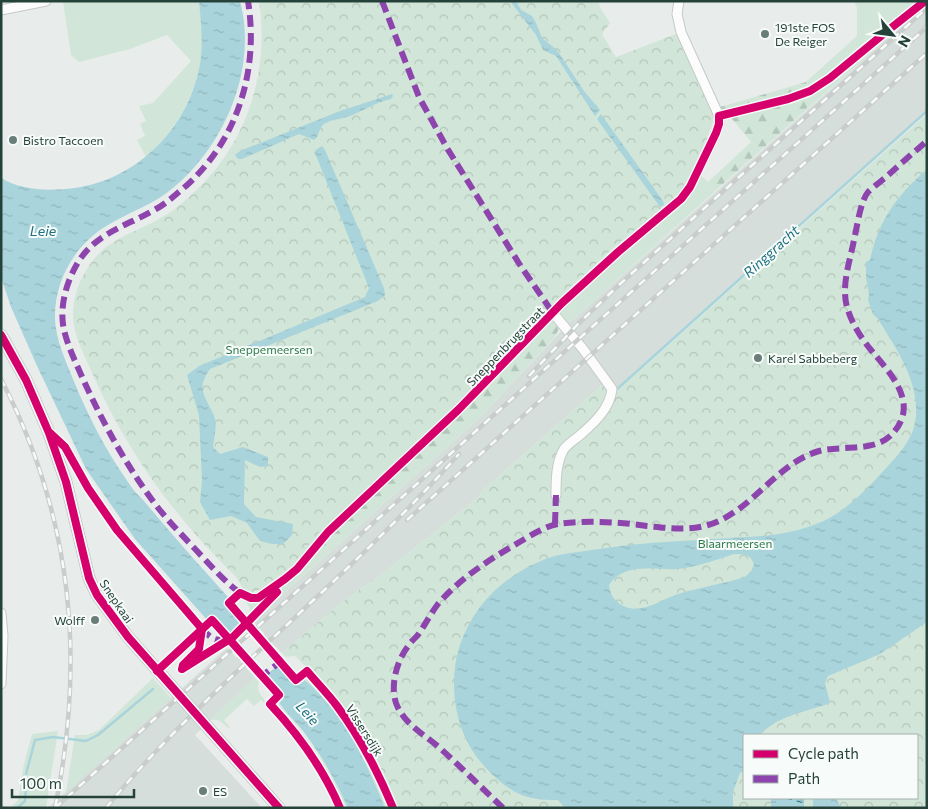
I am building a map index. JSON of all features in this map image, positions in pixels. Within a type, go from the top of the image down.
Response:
[{"type":"street","points":[[1,10],[46,1]]},
{"type":"street","name":"Sneppenbrugstraat","points":[[240,593],[251,598],[258,598],[285,580],[297,569],[328,532],[458,410],[553,313],[618,252],[681,199],[690,187],[719,124],[718,112],[681,32],[677,14],[679,1]]},
{"type":"street","points":[[553,313],[583,348],[612,390],[603,413],[566,447],[562,454],[557,472],[556,495]]},
{"type":"street","name":"Snepkaai","points":[[1,335],[26,380],[49,433],[66,482],[89,578],[97,595],[140,651],[279,808]]},
{"type":"street","points":[[1,613],[3,636],[1,684]]},
{"type":"shaded area","points":[[927,3],[927,111],[614,392],[602,385],[481,492],[480,496],[387,570],[341,603],[281,654],[259,632],[251,623],[479,418],[567,325]]},
{"type":"shaded area","points":[[229,646],[255,678],[195,735],[262,808],[48,808]]},
{"type":"green space","points":[[199,1],[202,51],[196,81],[184,110],[176,123],[157,147],[146,157],[137,140],[145,136],[140,124],[146,121],[139,106],[153,103],[191,61],[167,35],[130,49],[79,62],[71,55],[63,2]]},
{"type":"green space","name":"Sneppemeersen","points":[[259,1],[599,1],[600,7],[610,23],[602,34],[616,57],[676,34],[714,117],[699,158],[677,195],[614,247],[557,299],[454,406],[323,527],[292,565],[259,590],[252,592],[243,588],[236,577],[193,531],[154,483],[137,457],[106,403],[82,351],[74,326],[73,308],[80,282],[94,259],[117,240],[161,218],[191,195],[210,176],[240,131],[250,107],[257,82],[261,55]]},
{"type":"green space","points":[[854,1],[921,1],[810,89],[806,82],[857,36],[857,8]]},
{"type":"green space","points":[[927,3],[806,110],[811,93],[833,78]]},
{"type":"green space","points":[[806,82],[811,93],[806,110],[714,192],[708,182],[751,142],[720,107]]},
{"type":"green space","name":"Blaarmeersen","points":[[927,114],[927,808],[396,808],[371,752],[353,723],[321,681],[295,656],[285,657],[281,654],[341,603],[387,570],[480,496],[481,492],[602,385],[616,392]]},
{"type":"green space","points":[[692,168],[708,182],[714,192],[567,325],[557,312],[554,303],[550,308],[554,302],[684,184]]},
{"type":"green space","points":[[528,285],[550,308],[552,317],[560,327],[554,338],[479,418],[342,541],[302,552],[282,574]]},
{"type":"green space","points":[[342,541],[251,623],[248,619],[250,608],[242,597],[243,588],[256,592],[282,574],[302,552]]},
{"type":"green space","points":[[308,674],[334,705],[353,733],[370,762],[391,808],[385,808],[366,765],[343,726],[304,679]]},
{"type":"green space","points":[[153,678],[171,698],[66,792],[75,735],[87,735],[99,730]]},
{"type":"green space","points":[[255,678],[259,681],[259,690],[266,702],[264,703],[261,700],[254,706],[247,699],[224,720],[230,727],[228,728],[220,721],[210,720]]},
{"type":"green space","points":[[277,702],[317,752],[348,808],[338,808],[310,753],[270,707]]},
{"type":"green space","points":[[58,731],[46,808],[10,808],[18,800],[24,764],[32,734]]},
{"type":"water","name":"Leie","points":[[199,1],[240,1],[244,27],[244,52],[233,104],[222,128],[192,170],[165,194],[96,233],[76,253],[58,291],[55,319],[57,334],[78,392],[91,419],[112,458],[130,485],[296,673],[326,701],[350,734],[360,752],[385,808],[348,808],[328,768],[303,731],[274,695],[135,539],[86,469],[38,368],[11,307],[1,277],[1,178],[27,188],[56,190],[75,188],[98,183],[119,174],[155,148],[183,112],[199,69],[202,35]]},
{"type":"water","points":[[510,1],[516,1],[521,10],[532,16],[542,38],[557,50],[584,91],[600,110],[595,116],[556,56],[543,50],[536,35]]},
{"type":"water","points":[[392,94],[391,99],[324,124],[314,140],[299,134],[242,159],[238,159],[235,155],[240,151],[340,111]]},
{"type":"water","points":[[601,114],[664,205],[660,207],[597,119]]},
{"type":"water","points":[[322,146],[384,288],[385,295],[378,301],[210,369],[203,383],[204,394],[216,422],[213,447],[220,454],[243,447],[268,457],[268,466],[260,467],[245,460],[244,504],[256,517],[293,524],[292,535],[283,544],[272,544],[260,541],[247,523],[231,516],[210,520],[200,502],[202,481],[199,415],[187,375],[199,366],[365,297],[369,288],[315,153]]},
{"type":"water","points":[[927,169],[927,622],[880,654],[828,676],[825,683],[830,703],[784,718],[761,734],[743,734],[743,772],[740,773],[733,792],[733,808],[565,808],[558,800],[542,800],[523,796],[506,786],[483,765],[472,750],[457,712],[454,685],[457,658],[466,630],[482,604],[503,583],[529,567],[563,554],[648,543],[762,536],[806,528],[826,520],[855,500],[904,447],[915,423],[915,395],[900,356],[878,319],[873,314],[868,300],[866,262],[870,260],[878,232],[890,210],[906,189]],"holes":[[[734,554],[749,556],[754,564],[752,570],[745,577],[678,594],[642,608],[627,608],[615,600],[610,591],[609,585],[616,577],[625,572],[644,569],[685,568]]]},
{"type":"water","points":[[771,799],[804,799],[804,808],[771,808]]},
{"type":"water","points":[[813,799],[836,799],[841,808],[813,808]]},
{"type":"pier","points":[[232,598],[236,602],[233,606],[245,619],[247,615],[249,617],[247,621],[251,626],[255,623],[264,633],[261,637],[264,640],[266,637],[286,657],[288,660],[283,662],[295,675],[299,672],[304,676],[297,682],[280,664],[270,672],[266,677],[283,696],[277,702],[272,696],[276,693],[264,680],[261,684],[240,661],[244,658],[241,655],[237,658],[227,648],[231,644],[230,642],[227,643],[225,640],[222,641],[220,639],[225,637],[213,623],[209,627],[204,622],[211,616],[228,635],[239,627],[243,622],[226,603]]},
{"type":"waterway","name":"Ringgracht","points":[[615,391],[927,111]]},
{"type":"waterway","points":[[17,808],[25,801],[26,787],[24,782],[35,740],[53,737],[86,741],[98,735],[153,689]]},
{"type":"ferry route","points":[[790,799],[804,803]]},
{"type":"railway","points":[[529,376],[579,323],[620,284],[927,8]]},
{"type":"railway","points":[[55,808],[927,27]]},
{"type":"railway","points":[[407,520],[927,53]]},
{"type":"railway","points":[[1,379],[25,431],[44,483],[57,535],[66,589],[70,642],[70,697],[55,808]]},
{"type":"railway","points":[[106,808],[174,732],[329,586],[459,454]]},
{"type":"marked path","points":[[240,593],[218,573],[168,520],[127,462],[99,413],[75,361],[64,330],[62,313],[64,296],[70,279],[84,253],[102,237],[168,201],[204,167],[219,147],[241,102],[247,77],[251,27],[248,1]]},
{"type":"marked path","points":[[382,1],[419,97],[447,148],[520,265],[553,313]]},
{"type":"marked path","points":[[503,808],[442,750],[410,724],[400,711],[394,696],[394,680],[401,658],[410,643],[419,634],[438,604],[457,585],[489,561],[544,528],[558,524],[591,522],[663,528],[693,528],[708,525],[724,519],[738,510],[789,466],[803,457],[828,449],[868,446],[886,439],[893,433],[901,422],[904,411],[903,400],[893,378],[854,324],[847,307],[845,290],[848,265],[865,196],[927,141]]},
{"type":"marked path","points":[[555,524],[556,495]]},
{"type":"marked path","points":[[201,628],[215,639],[226,638]]},
{"type":"marked path","points":[[261,680],[267,672],[283,660]]},
{"type":"cycle path","name":"Vissersdijk","points":[[393,808],[375,768],[346,718],[334,702],[307,671],[296,680],[229,603],[240,593],[251,598],[258,598],[297,569],[328,532],[458,410],[562,303],[618,252],[681,199],[690,187],[716,133],[719,116],[788,99],[810,91],[830,78],[925,1]]},
{"type":"cycle path","points":[[1,335],[26,380],[49,433],[66,482],[89,578],[97,595],[128,637],[279,808]]},
{"type":"cycle path","points":[[50,433],[65,447],[88,488],[117,530],[202,629],[199,649],[183,665],[182,669],[233,637],[277,592]]},
{"type":"cycle path","points":[[157,671],[212,620],[279,695],[270,704],[291,728],[318,766],[340,808]]},
{"type":"place","name":"191ste FOS De Reiger","points":[[765,34]]},
{"type":"place","name":"Bistro Taccoen","points":[[13,140]]},
{"type":"place","name":"Karel Sabbeberg","points":[[758,358]]},
{"type":"place","name":"Wolff","points":[[95,620]]},
{"type":"place","name":"ES","points":[[203,791]]}]
